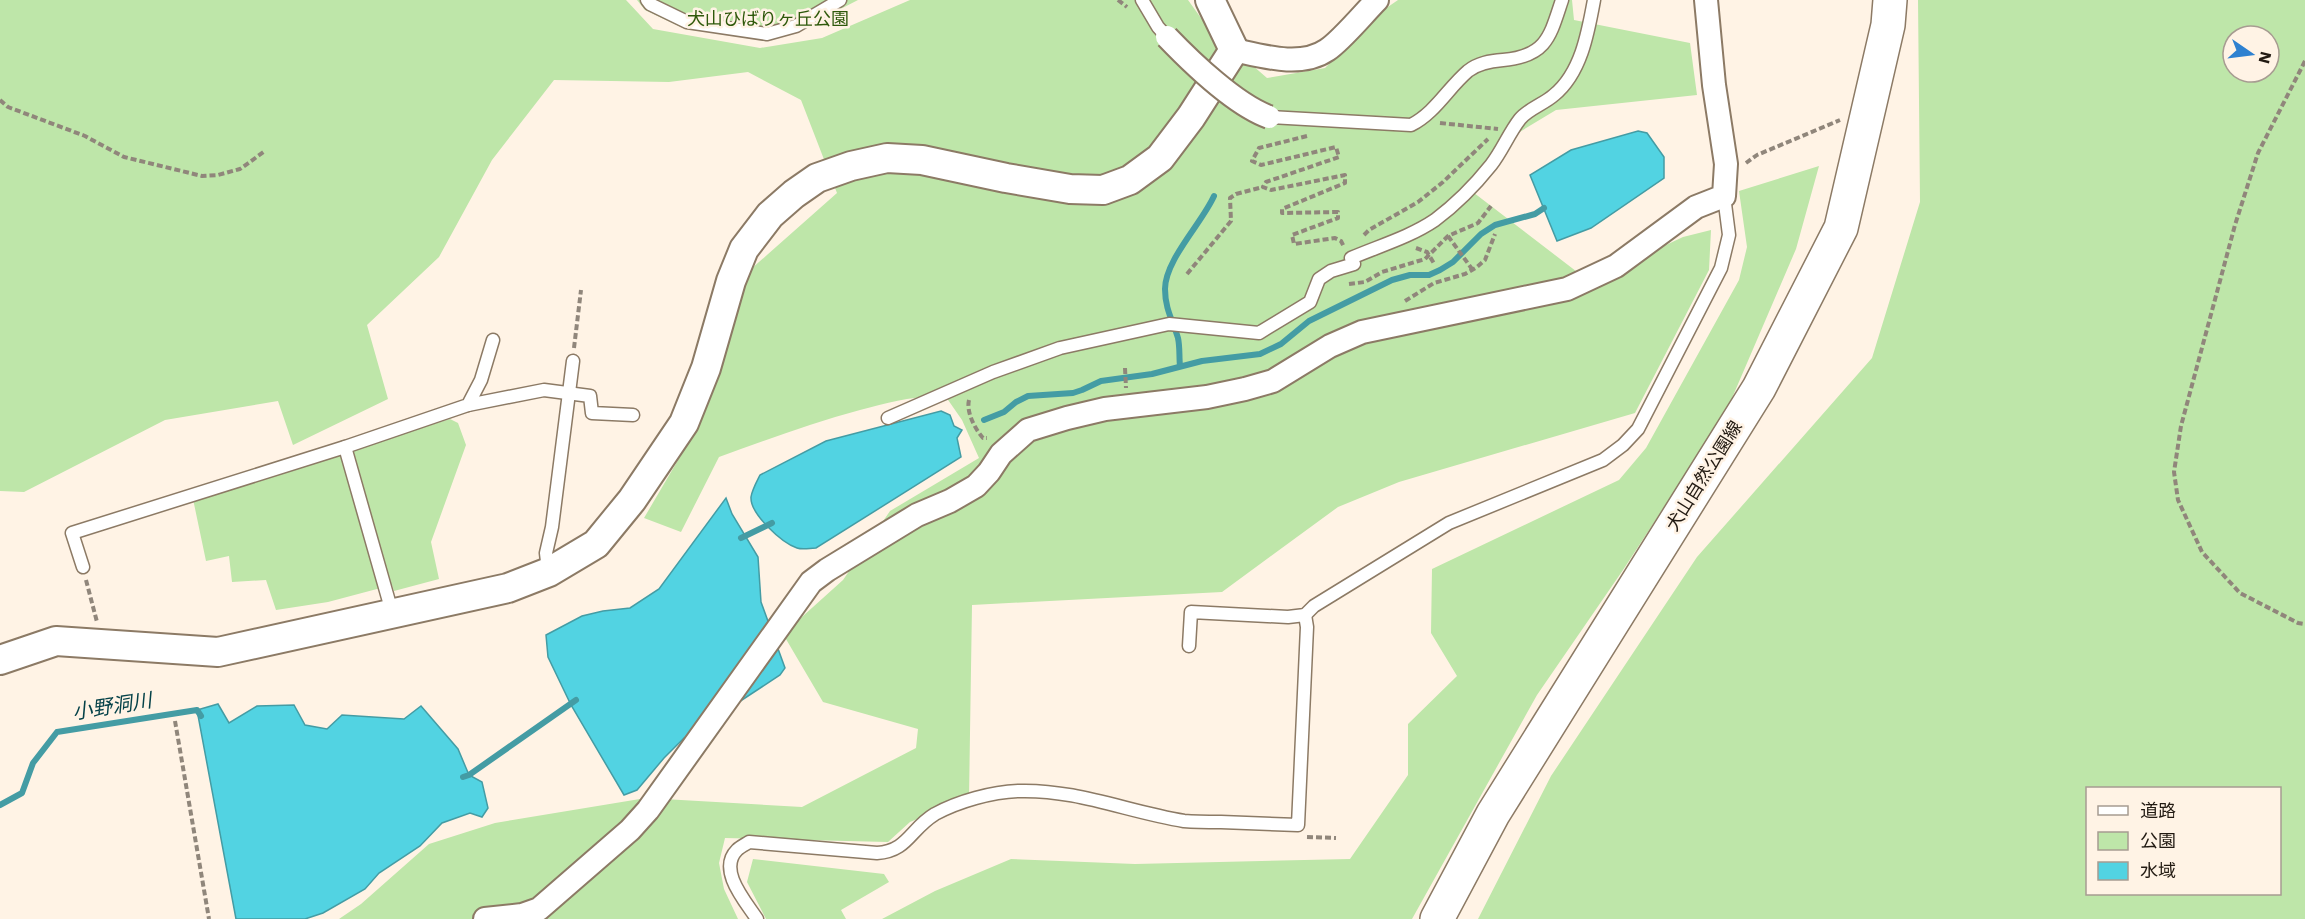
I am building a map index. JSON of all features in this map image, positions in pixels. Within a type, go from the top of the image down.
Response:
[{"type":"main road","name":"犬山自然公園線","points":[[1437,919],[1493,814],[1759,388],[1841,228],[1888,26],[1890,0]]},
{"type":"street","points":[[1210,0],[1234,50]]},
{"type":"street","points":[[1234,50],[1279,59],[1297,60],[1326,51],[1377,0]]},
{"type":"street","points":[[485,919],[522,915],[539,909],[630,830],[648,810],[811,582],[917,515],[950,501],[976,486],[1001,454],[1028,430],[1067,418],[1105,410],[1207,397],[1245,389],[1273,381],[1330,346],[1362,332],[1567,288],[1616,266],[1725,187],[1726,164],[1714,85],[1706,0]]},
{"type":"street","points":[[1167,37],[1186,57],[1253,111],[1269,117]]},
{"type":"street","points":[[0,660],[56,641],[218,652],[508,588],[549,572],[596,544],[632,500],[684,423],[706,368],[731,281],[744,249],[770,215],[794,194],[817,178],[851,166],[887,158],[922,160],[1070,189],[1103,190],[1130,180],[1160,158],[1191,117],[1234,50]]},
{"type":"lane","points":[[647,0],[650,4],[687,22],[767,34],[796,26],[840,0]]},
{"type":"lane","points":[[1142,0],[1158,27],[1167,37]]},
{"type":"lane","points":[[1269,117],[1411,125],[1423,119],[1469,70],[1485,62],[1531,53],[1545,43],[1552,32],[1562,0]]},
{"type":"lane","points":[[888,418],[993,372],[1060,348],[1169,324],[1259,333],[1310,302],[1319,279],[1331,271],[1354,264],[1351,258],[1434,221],[1456,203],[1491,165],[1521,118],[1556,94],[1571,76],[1590,24],[1594,0]]},
{"type":"lane","points":[[1189,646],[1191,612],[1288,617],[1305,615],[1332,594],[1449,523],[1603,460],[1623,445],[1638,429],[1721,268],[1729,235],[1725,187]]},
{"type":"lane","points":[[468,405],[482,381],[493,340]]},
{"type":"lane","points":[[549,572],[546,553],[552,527],[573,361]]},
{"type":"lane","points":[[83,567],[72,533],[345,447],[468,405],[544,390],[590,396],[592,413],[633,415]]},
{"type":"lane","points":[[345,447],[392,612]]},
{"type":"lane","points":[[757,919],[733,882],[730,864],[736,850],[749,842],[877,853],[891,852],[902,846],[912,833],[936,814],[958,804],[996,794],[1018,791],[1069,793],[1186,821],[1298,825],[1307,627],[1305,615]]},
{"type":"path","points":[[2305,61],[2258,153],[2235,225],[2181,426],[2174,472],[2178,500],[2202,552],[2240,593],[2298,623],[2305,624]]},
{"type":"path","points":[[0,100],[8,106],[85,136],[124,157],[202,176],[218,176],[240,169],[265,151]]},
{"type":"path","points":[[1725,187],[1757,155],[1839,120],[1867,114]]},
{"type":"path","points":[[1357,243],[1369,230],[1418,201],[1443,182],[1499,129],[1521,118]]},
{"type":"path","points":[[1423,119],[1499,129]]},
{"type":"path","points":[[1263,187],[1266,182],[1339,157],[1336,147],[1261,165],[1252,162],[1259,148],[1310,135]]},
{"type":"path","points":[[1187,274],[1231,221],[1230,198],[1236,194],[1263,187],[1271,190],[1345,175],[1345,183],[1282,209],[1282,213],[1338,212],[1338,218],[1292,235],[1294,244],[1335,238],[1341,241],[1347,251],[1351,249]]},
{"type":"path","points":[[1344,284],[1365,282],[1382,272],[1425,259],[1448,236],[1478,223],[1491,206]]},
{"type":"path","points":[[1399,306],[1434,283],[1465,274],[1485,260],[1495,234]]},
{"type":"path","points":[[1448,236],[1473,269]]},
{"type":"path","points":[[573,361],[581,290]]},
{"type":"path","points":[[1125,368],[1126,386]]},
{"type":"path","points":[[1126,392],[1137,390]]},
{"type":"path","points":[[970,396],[968,406],[977,432],[983,438],[994,438]]},
{"type":"path","points":[[83,567],[102,643]]},
{"type":"path","points":[[175,721],[209,919]]},
{"type":"green space","points":[[0,0],[626,0],[653,29],[760,48],[822,38],[910,0],[1188,0],[1206,25],[1267,78],[1325,68],[1382,11],[1398,0],[1572,0],[1574,20],[1690,43],[1697,95],[1556,110],[1518,133],[1465,186],[1598,288],[1651,252],[1683,237],[1711,230],[1709,270],[1635,413],[1399,482],[1338,507],[1222,592],[972,605],[969,798],[910,822],[888,842],[725,838],[719,863],[724,889],[738,919],[339,919],[361,904],[429,844],[495,823],[646,798],[802,807],[916,748],[918,729],[823,702],[783,634],[843,580],[890,511],[979,458],[962,420],[946,397],[903,400],[824,420],[719,457],[681,532],[644,518],[701,421],[750,270],[837,193],[801,100],[748,72],[669,82],[554,80],[492,160],[439,257],[367,325],[388,399],[293,445],[278,401],[165,420],[24,492],[0,491]]},
{"type":"green space","name":"犬山ひばりヶ丘公園","points":[[637,0],[858,0],[796,32],[768,40],[685,29],[645,10]]},
{"type":"green space","points":[[1918,0],[2305,0],[2305,919],[1478,919],[1551,776],[1697,557],[1872,358],[1920,202]]},
{"type":"green space","points":[[1819,166],[1796,249],[1726,412],[1623,570],[1537,695],[1412,919],[882,919],[935,891],[1011,859],[1135,864],[1350,859],[1408,775],[1408,724],[1457,676],[1431,633],[1432,569],[1619,480],[1646,448],[1739,280],[1747,247],[1739,191]]},
{"type":"green space","points":[[450,419],[458,423],[466,445],[431,542],[439,579],[394,591],[392,585],[328,602],[276,610],[266,580],[232,582],[229,556],[206,561],[193,499]]},
{"type":"green space","points":[[753,859],[884,874],[889,882],[841,910],[846,919],[766,919],[747,882]]},
{"type":"water","points":[[1638,131],[1647,133],[1664,157],[1664,178],[1591,228],[1557,241],[1530,175],[1571,150]]},
{"type":"water","points":[[941,411],[950,415],[954,426],[962,430],[957,438],[961,457],[816,548],[799,549],[791,545],[768,527],[752,504],[753,489],[760,475],[826,441]]},
{"type":"water","points":[[726,498],[732,514],[758,557],[761,602],[785,668],[780,675],[684,738],[637,790],[624,795],[571,705],[548,657],[546,635],[582,616],[630,608],[659,589]]},
{"type":"water","points":[[218,704],[229,723],[257,706],[294,705],[305,725],[327,729],[342,715],[404,719],[421,706],[458,749],[469,775],[482,782],[488,808],[482,817],[470,813],[442,823],[420,846],[379,873],[365,889],[323,913],[305,919],[236,919],[197,710]]},
{"type":"waterway","points":[[1180,366],[1178,338],[1166,303],[1167,278],[1177,254],[1214,196]]},
{"type":"waterway","points":[[984,420],[1004,412],[1028,396],[1073,393],[1101,381],[1152,374],[1202,361],[1260,354],[1281,344],[1309,321],[1392,280],[1410,275],[1429,275],[1440,270],[1453,262],[1481,234],[1495,225],[1535,214],[1544,208]]},
{"type":"waterway","points":[[741,538],[772,523]]},
{"type":"waterway","points":[[463,777],[576,700]]},
{"type":"waterway","name":"小野洞川","points":[[0,805],[22,793],[33,763],[57,732],[197,710],[201,716]]}]
